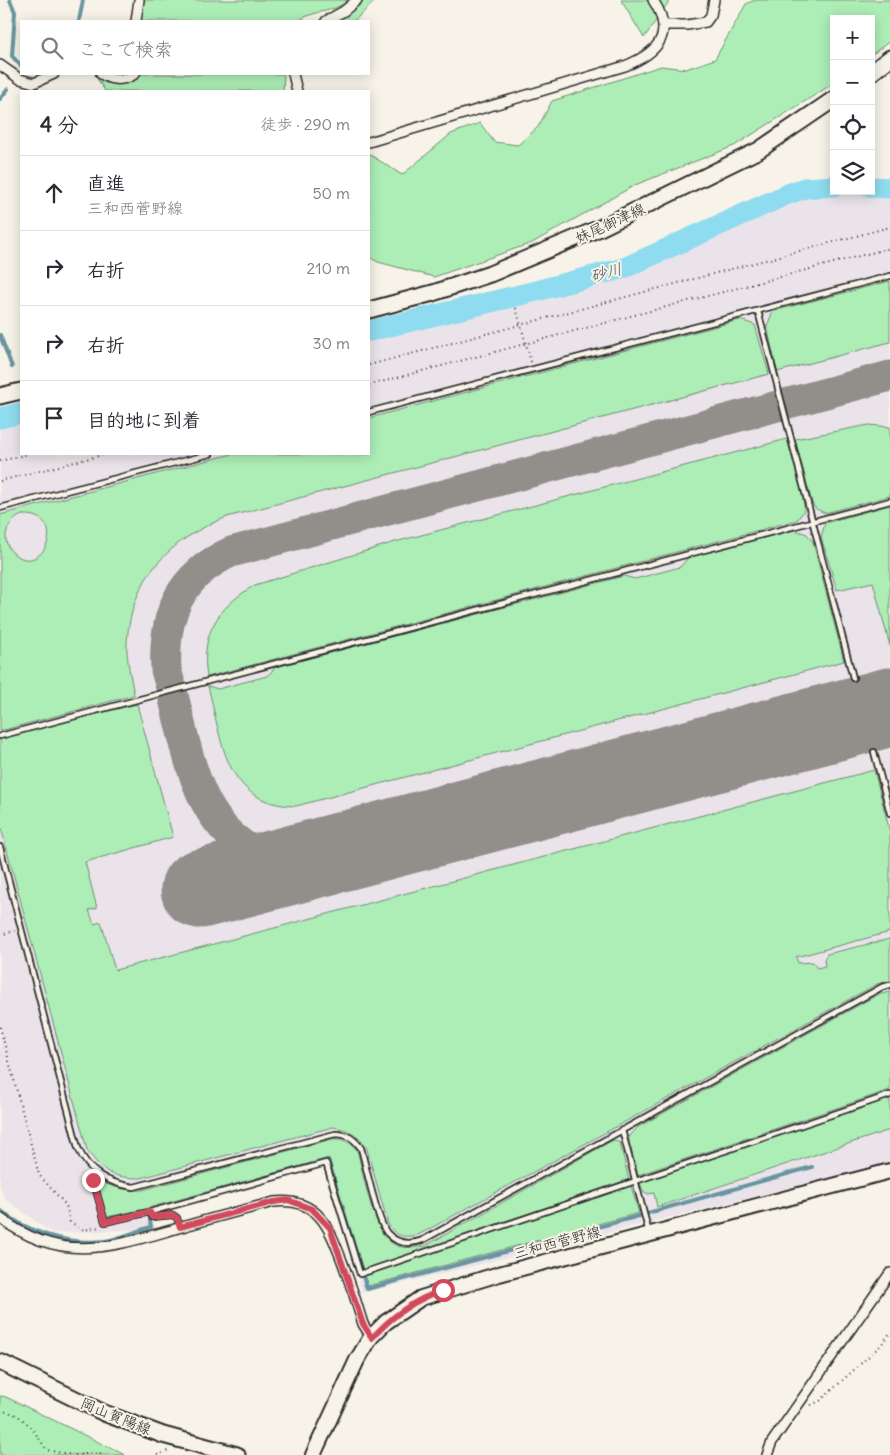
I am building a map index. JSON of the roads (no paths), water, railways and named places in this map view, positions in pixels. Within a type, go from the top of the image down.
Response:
[{"type":"main road","points":[[875,69],[890,58]]},
{"type":"main road","name":"妹尾御津線","points":[[370,310],[433,293],[490,274],[600,228],[759,150],[830,102]]},
{"type":"main road","points":[[0,396],[20,391]]},
{"type":"main road","name":"三和西菅野線","points":[[313,1455],[357,1360],[372,1338],[386,1322],[421,1298],[499,1274],[890,1171]]},
{"type":"main road","name":"岡山賀陽線","points":[[0,1362],[104,1413],[163,1435],[237,1455]]},
{"type":"street","points":[[136,20],[140,0]]},
{"type":"street","points":[[328,20],[344,11],[357,0]]},
{"type":"street","points":[[370,142],[624,66],[645,58],[659,44],[663,25],[654,0]]},
{"type":"street","points":[[663,25],[686,25],[706,22],[711,15],[714,0]]},
{"type":"street","points":[[0,65],[20,79],[34,83],[52,75]]},
{"type":"street","points":[[104,75],[115,79],[125,79],[133,75]]},
{"type":"street","points":[[294,75],[297,90]]},
{"type":"street","points":[[0,1218],[24,1234],[69,1248],[103,1248],[274,1202],[288,1200],[312,1209],[330,1228],[363,1324],[372,1338]]},
{"type":"street","points":[[767,1455],[772,1442],[890,1273]]},
{"type":"lane","points":[[370,412],[890,276]]},
{"type":"lane","points":[[758,311],[853,678]]},
{"type":"lane","points":[[0,508],[206,455]]},
{"type":"lane","points":[[0,736],[890,501]]},
{"type":"lane","points":[[874,752],[890,814]]},
{"type":"lane","points":[[0,847],[78,1148],[84,1160],[97,1174],[118,1185],[134,1187],[335,1134],[344,1134],[354,1138],[361,1148],[383,1226],[394,1238],[408,1243],[423,1240],[882,987],[890,985]]},
{"type":"lane","points":[[97,1174],[93,1180],[105,1222],[150,1212],[326,1163],[360,1274],[890,1094]]},
{"type":"lane","points":[[622,1130],[649,1234]]},
{"type":"lane","points":[[150,1212],[152,1217],[173,1215],[177,1218],[180,1227]]},
{"type":"waterway","points":[[10,0],[15,12],[12,56],[20,65]]},
{"type":"waterway","points":[[79,20],[83,0]]},
{"type":"waterway","points":[[0,99],[8,89]]},
{"type":"waterway","name":"砂川","points":[[370,331],[624,268],[788,194],[805,188],[830,186]]},
{"type":"waterway","name":"砂川","points":[[875,187],[890,188]]},
{"type":"waterway","points":[[0,335],[12,367]]},
{"type":"waterway","name":"砂川","points":[[0,418],[20,413]]},
{"type":"waterway","points":[[148,1211],[328,1160],[361,1269]]},
{"type":"waterway","points":[[648,1213],[812,1167]]},
{"type":"waterway","points":[[0,1210],[23,1225],[49,1236],[90,1242],[116,1239],[151,1227],[150,1220]]},
{"type":"waterway","points":[[363,1276],[367,1289],[639,1216]]}]
